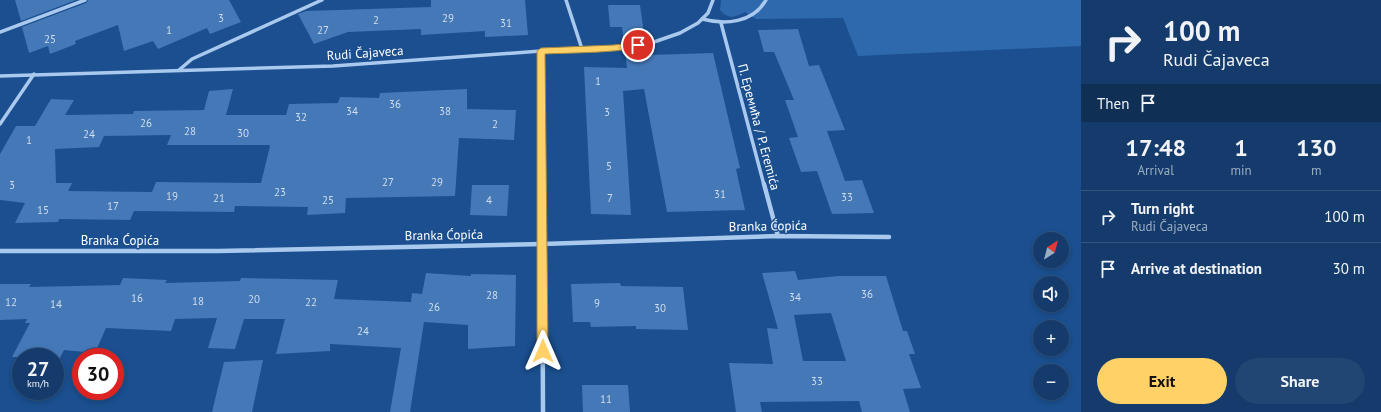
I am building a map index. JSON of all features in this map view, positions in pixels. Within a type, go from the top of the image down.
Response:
[{"type":"street","points":[[0,32],[85,0]]},
{"type":"street","points":[[179,70],[192,59],[322,0]]},
{"type":"street","points":[[566,0],[582,49]]},
{"type":"street","name":"Rudi Čajaveca","points":[[0,76],[333,66],[541,51],[614,48],[650,43],[680,33],[698,23],[708,13],[713,0]]},
{"type":"street","points":[[702,19],[728,24],[742,20],[757,10],[766,0]]},
{"type":"street","name":"П. Еремића / P. Eremića","points":[[721,23],[778,236]]},
{"type":"street","points":[[541,51],[543,412]]},
{"type":"street","points":[[0,124],[34,74]]},
{"type":"street","name":"Branka Ćopića","points":[[0,252],[218,251],[543,244],[778,236],[889,237]]},
{"type":"shaded area","points":[[721,0],[1081,0],[1081,46],[858,56],[843,18],[756,19],[745,12],[732,17],[726,15],[720,10]]},
{"type":"building","points":[[15,0],[76,0],[21,21]]},
{"type":"building","points":[[88,0],[229,0],[241,22],[210,34],[207,28],[158,49],[153,41],[124,51],[118,25],[75,41],[76,44],[50,54],[48,46],[29,53],[22,27],[86,3]]},
{"type":"building","points":[[431,0],[525,0],[528,35],[485,37],[485,31],[421,35],[421,29],[348,32],[314,44],[298,14],[306,11],[431,7]]},
{"type":"building","points":[[608,5],[640,5],[645,41],[624,43],[622,27],[610,27]]},
{"type":"building","points":[[798,29],[809,66],[819,65],[845,130],[827,131],[845,181],[862,180],[874,213],[832,214],[817,171],[801,172],[789,138],[798,137],[785,100],[794,100],[774,52],[764,52],[758,30]]},
{"type":"building","points":[[645,47],[647,55],[713,53],[740,168],[736,169],[745,210],[667,212],[644,89],[623,91],[631,215],[591,214],[584,67],[627,68],[625,50]]},
{"type":"building","points":[[233,89],[226,115],[286,115],[289,104],[338,103],[340,97],[379,98],[380,93],[467,89],[467,109],[516,110],[514,140],[459,138],[455,196],[346,198],[345,213],[307,215],[308,207],[235,206],[234,212],[134,211],[130,220],[59,219],[58,222],[15,223],[25,203],[0,200],[0,154],[16,126],[35,126],[51,99],[74,100],[65,115],[133,114],[134,111],[204,110],[209,91]],"holes":[[[171,135],[167,145],[270,146],[261,183],[156,182],[152,192],[68,191],[72,183],[56,183],[55,149],[99,147],[104,136]]]},
{"type":"building","points":[[472,185],[509,185],[507,216],[470,215]]},
{"type":"building","points":[[795,271],[798,280],[838,276],[886,276],[903,331],[907,331],[915,354],[909,354],[921,388],[903,389],[910,412],[862,412],[859,401],[760,402],[762,412],[736,412],[729,363],[773,364],[767,328],[778,329],[762,273]],"holes":[[[831,313],[846,361],[803,361],[794,315]]]},
{"type":"building","points":[[426,273],[471,276],[471,274],[516,275],[515,346],[468,349],[468,325],[424,322],[410,412],[390,412],[401,348],[330,344],[330,351],[276,354],[285,319],[244,319],[235,349],[208,348],[217,318],[175,319],[171,331],[106,328],[97,348],[72,348],[72,351],[64,350],[64,348],[17,348],[30,323],[25,323],[27,319],[0,320],[0,284],[31,284],[29,287],[120,285],[123,278],[167,280],[165,283],[240,281],[241,278],[338,280],[334,299],[411,302],[412,293],[422,294]]},
{"type":"building","points":[[620,283],[621,286],[683,287],[688,330],[636,329],[636,326],[591,327],[590,322],[573,322],[571,284]]},
{"type":"building","points":[[263,360],[252,412],[212,412],[224,362]]},
{"type":"building","points":[[582,385],[628,385],[630,412],[583,412]]},
{"type":"route","points":[[543,351],[541,51],[614,48],[638,45]]}]
